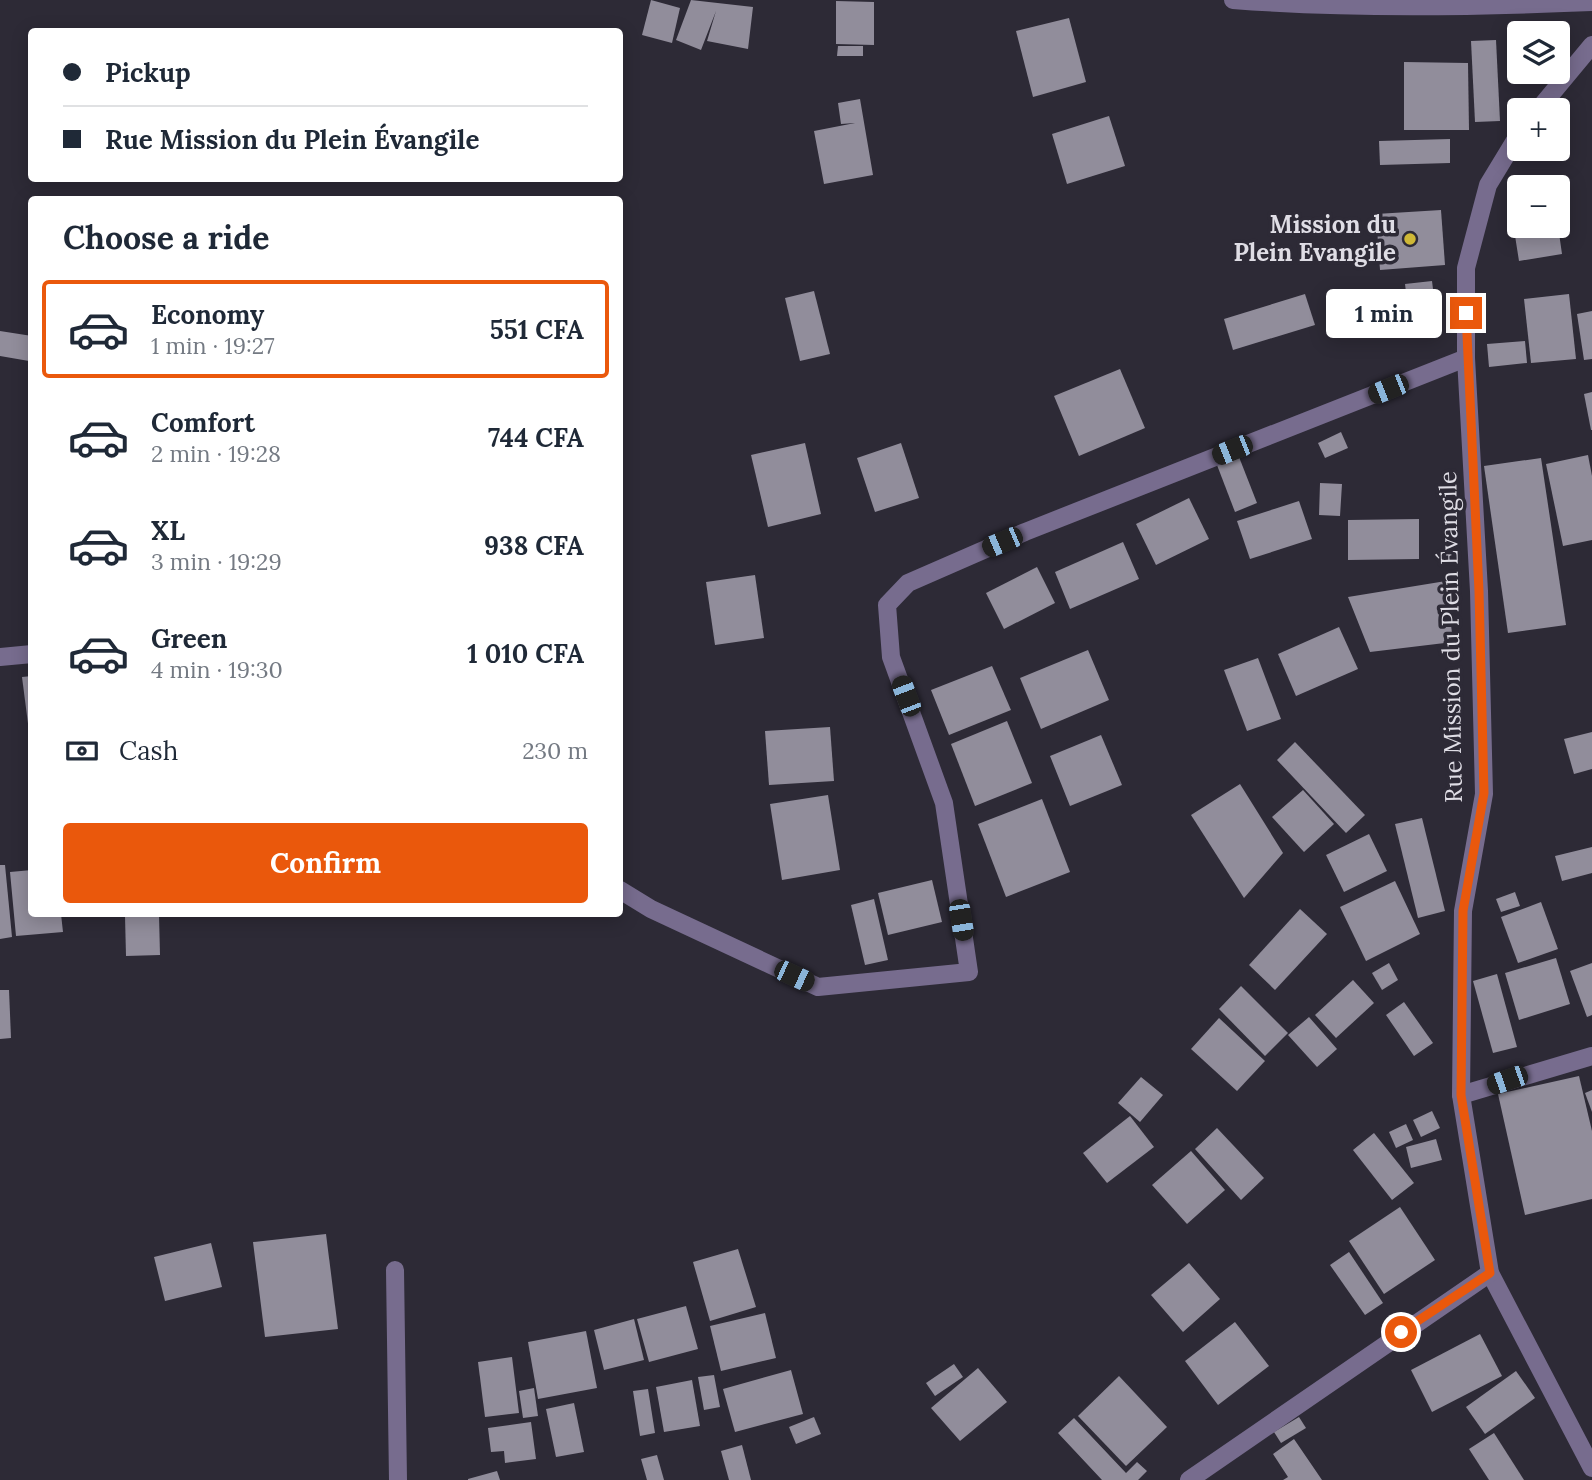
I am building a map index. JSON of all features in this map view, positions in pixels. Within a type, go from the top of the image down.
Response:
[{"type":"street","points":[[1233,0],[1293,5],[1495,6],[1592,2]]},
{"type":"street","points":[[1548,98],[1592,45]]},
{"type":"street","name":"Rue Mission du Plein Évangile","points":[[1507,154],[1488,185],[1466,268],[1466,358],[1479,591],[1484,793],[1463,911],[1461,1095],[1490,1273],[1592,1468]]},
{"type":"street","points":[[623,892],[651,909],[818,988],[969,972],[944,803],[891,657],[887,605],[908,583],[1025,532],[1466,358]]},
{"type":"street","points":[[0,657],[28,654]]},
{"type":"street","points":[[1461,1095],[1592,1056]]},
{"type":"street","points":[[395,1270],[398,1480]]},
{"type":"street","points":[[1189,1480],[1490,1273]]},
{"type":"building","points":[[651,0],[680,8],[672,43],[642,35]]},
{"type":"building","points":[[691,0],[753,7],[748,49],[707,41],[716,11],[701,50],[676,40]]},
{"type":"building","points":[[836,1],[874,2],[874,45],[836,44]]},
{"type":"building","points":[[1069,18],[1086,82],[1033,97],[1016,31]]},
{"type":"building","points":[[1496,40],[1500,121],[1475,122],[1471,41]]},
{"type":"building","points":[[838,46],[863,46],[863,56],[837,56]]},
{"type":"building","points":[[1404,62],[1468,63],[1469,130],[1404,130]]},
{"type":"building","points":[[860,99],[873,175],[824,184],[814,131],[855,123],[841,124],[838,103]]},
{"type":"building","points":[[1109,116],[1125,166],[1067,184],[1052,134]]},
{"type":"building","points":[[1450,139],[1450,163],[1380,165],[1379,141]]},
{"type":"building","name":"Mission du Plein Evangile","points":[[1441,210],[1445,265],[1380,270],[1376,214]]},
{"type":"building","points":[[1515,238],[1560,238],[1562,254],[1519,261]]},
{"type":"building","points":[[1432,281],[1437,321],[1410,324],[1405,284]]},
{"type":"building","points":[[814,291],[830,354],[800,361],[785,298]]},
{"type":"building","points":[[1305,294],[1315,325],[1233,350],[1224,319]]},
{"type":"building","points":[[1569,294],[1576,359],[1531,363],[1524,299]]},
{"type":"building","points":[[1592,311],[1592,359],[1584,360],[1577,314]]},
{"type":"building","points":[[0,331],[28,335],[28,361],[0,356]]},
{"type":"building","points":[[1525,341],[1527,363],[1489,367],[1487,344]]},
{"type":"building","points":[[1120,369],[1145,428],[1079,456],[1054,396]]},
{"type":"building","points":[[1592,392],[1592,430],[1591,430],[1584,394]]},
{"type":"building","points":[[1341,432],[1348,448],[1325,458],[1318,443]]},
{"type":"building","points":[[805,443],[821,514],[768,527],[751,455]]},
{"type":"building","points":[[901,443],[919,498],[875,512],[857,458]]},
{"type":"building","points":[[1588,455],[1592,476],[1592,540],[1563,546],[1546,464]]},
{"type":"building","points":[[1239,457],[1257,503],[1235,512],[1217,465]]},
{"type":"building","points":[[1541,458],[1566,625],[1508,633],[1484,466]]},
{"type":"building","points":[[1320,483],[1342,484],[1340,516],[1319,515]]},
{"type":"building","points":[[1189,498],[1209,539],[1156,565],[1136,524]]},
{"type":"building","points":[[1299,501],[1312,539],[1250,559],[1237,521]]},
{"type":"building","points":[[1419,519],[1419,559],[1348,560],[1348,520]]},
{"type":"building","points":[[1123,542],[1139,579],[1070,609],[1055,572]]},
{"type":"building","points":[[1037,567],[1055,603],[1004,629],[986,593]]},
{"type":"building","points":[[755,575],[764,638],[715,645],[706,582]]},
{"type":"building","points":[[1446,581],[1453,642],[1370,652],[1348,597]]},
{"type":"building","points":[[1339,627],[1358,669],[1296,696],[1278,654]]},
{"type":"building","points":[[1088,650],[1109,700],[1041,729],[1020,678]]},
{"type":"building","points":[[1258,658],[1281,719],[1247,731],[1224,670]]},
{"type":"building","points":[[992,666],[1011,710],[949,735],[931,690]]},
{"type":"building","points":[[28,676],[28,724],[22,677]]},
{"type":"building","points":[[1007,721],[1032,783],[975,806],[951,744]]},
{"type":"building","points":[[830,727],[834,781],[769,785],[765,731]]},
{"type":"building","points":[[1592,732],[1592,769],[1574,774],[1564,739]]},
{"type":"building","points":[[1101,735],[1122,785],[1070,806],[1050,756]]},
{"type":"building","points":[[1295,742],[1365,815],[1346,833],[1277,760]]},
{"type":"building","points":[[1240,784],[1283,853],[1244,898],[1191,815]]},
{"type":"building","points":[[1303,790],[1334,824],[1304,852],[1272,817]]},
{"type":"building","points":[[828,795],[840,870],[782,880],[770,804]]},
{"type":"building","points":[[1042,799],[1070,872],[1006,897],[978,824]]},
{"type":"building","points":[[1422,818],[1445,911],[1418,918],[1395,824]]},
{"type":"building","points":[[1369,834],[1387,871],[1344,892],[1326,855]]},
{"type":"building","points":[[1592,847],[1592,873],[1562,881],[1555,856]]},
{"type":"building","points":[[0,865],[5,865],[12,937],[0,939]]},
{"type":"building","points":[[28,870],[28,917],[61,917],[63,932],[16,936],[10,872]]},
{"type":"building","points":[[932,880],[942,922],[888,935],[878,893]]},
{"type":"building","points":[[1395,881],[1420,934],[1366,961],[1340,907]]},
{"type":"building","points":[[1515,892],[1520,906],[1501,912],[1496,899]]},
{"type":"building","points":[[874,899],[888,960],[865,965],[851,905]]},
{"type":"building","points":[[1541,902],[1558,949],[1518,963],[1501,917]]},
{"type":"building","points":[[1300,909],[1327,934],[1275,990],[1249,965]]},
{"type":"building","points":[[125,917],[159,917],[160,955],[126,956]]},
{"type":"building","points":[[1556,958],[1570,1004],[1519,1020],[1505,973]]},
{"type":"building","points":[[1389,963],[1398,980],[1382,990],[1372,973]]},
{"type":"building","points":[[1592,963],[1592,1015],[1587,1017],[1570,971]]},
{"type":"building","points":[[1497,974],[1517,1047],[1493,1053],[1473,981]]},
{"type":"building","points":[[1353,980],[1374,1003],[1336,1038],[1315,1015]]},
{"type":"building","points":[[1241,986],[1288,1033],[1265,1056],[1219,1009]]},
{"type":"building","points":[[0,990],[9,990],[11,1038],[0,1039]]},
{"type":"building","points":[[1404,1002],[1433,1043],[1414,1056],[1386,1015]]},
{"type":"building","points":[[1309,1017],[1337,1049],[1317,1067],[1288,1035]]},
{"type":"building","points":[[1219,1018],[1265,1061],[1237,1091],[1191,1049]]},
{"type":"building","points":[[1579,1076],[1592,1131],[1592,1199],[1525,1215],[1498,1094]]},
{"type":"building","points":[[1141,1077],[1163,1095],[1140,1122],[1118,1103]]},
{"type":"building","points":[[1592,1090],[1592,1112],[1585,1093]]},
{"type":"building","points":[[1432,1111],[1440,1128],[1421,1137],[1413,1120]]},
{"type":"building","points":[[1130,1116],[1154,1147],[1107,1183],[1083,1153]]},
{"type":"building","points":[[1406,1124],[1413,1140],[1396,1148],[1389,1132]]},
{"type":"building","points":[[1217,1128],[1264,1178],[1241,1200],[1195,1149]]},
{"type":"building","points":[[1374,1133],[1414,1183],[1392,1200],[1353,1150]]},
{"type":"building","points":[[1436,1139],[1442,1160],[1411,1168],[1406,1147]]},
{"type":"building","points":[[1191,1151],[1225,1190],[1187,1224],[1152,1185]]},
{"type":"building","points":[[1400,1207],[1435,1260],[1384,1294],[1349,1241]]},
{"type":"building","points":[[326,1234],[338,1329],[265,1337],[253,1242]]},
{"type":"building","points":[[211,1243],[222,1287],[165,1301],[154,1257]]},
{"type":"building","points":[[738,1249],[756,1307],[710,1321],[693,1262]]},
{"type":"building","points":[[1349,1252],[1383,1303],[1365,1315],[1330,1265]]},
{"type":"building","points":[[1189,1263],[1220,1299],[1183,1332],[1151,1295]]},
{"type":"building","points":[[686,1306],[698,1349],[649,1362],[637,1319]]},
{"type":"building","points":[[765,1313],[776,1358],[721,1371],[710,1326]]},
{"type":"building","points":[[634,1319],[644,1360],[604,1370],[594,1330]]},
{"type":"building","points":[[1235,1322],[1269,1366],[1218,1405],[1185,1361]]},
{"type":"building","points":[[586,1331],[597,1388],[538,1399],[528,1342]]},
{"type":"building","points":[[1480,1334],[1502,1376],[1432,1412],[1411,1370]]},
{"type":"building","points":[[512,1357],[519,1413],[485,1417],[478,1362]]},
{"type":"building","points":[[954,1364],[963,1377],[935,1396],[926,1383]]},
{"type":"building","points":[[978,1368],[1007,1402],[960,1441],[931,1408]]},
{"type":"building","points":[[791,1370],[803,1414],[735,1432],[723,1389]]},
{"type":"building","points":[[1516,1371],[1535,1398],[1485,1434],[1466,1407]]},
{"type":"building","points":[[714,1375],[720,1407],[704,1410],[698,1377]]},
{"type":"building","points":[[1119,1376],[1167,1427],[1126,1466],[1078,1416]]},
{"type":"building","points":[[692,1380],[700,1426],[664,1432],[656,1387]]},
{"type":"building","points":[[534,1388],[538,1416],[523,1418],[519,1391]]},
{"type":"building","points":[[648,1389],[655,1433],[640,1436],[633,1391]]},
{"type":"building","points":[[574,1403],[584,1452],[556,1457],[546,1409]]},
{"type":"building","points":[[814,1417],[821,1434],[796,1444],[789,1427]]},
{"type":"building","points":[[1299,1417],[1306,1428],[1281,1443],[1274,1432]]},
{"type":"building","points":[[1074,1418],[1126,1473],[1137,1462],[1147,1471],[1138,1480],[1102,1480],[1058,1433]]},
{"type":"building","points":[[531,1422],[536,1459],[505,1463],[504,1451],[491,1452],[488,1428]]},
{"type":"building","points":[[1494,1433],[1524,1480],[1489,1480],[1469,1449]]},
{"type":"building","points":[[1294,1439],[1322,1480],[1283,1480],[1288,1477],[1273,1454]]},
{"type":"building","points":[[742,1445],[751,1480],[729,1480],[721,1451]]},
{"type":"building","points":[[657,1455],[664,1480],[647,1480],[641,1459]]},
{"type":"building","points":[[497,1471],[500,1480],[468,1480],[468,1479]]},
{"type":"place","name":"Mission du Plein Evangile","points":[[1410,239]]},
{"type":"route","points":[[1401,1332],[1490,1273],[1461,1095],[1463,911],[1484,793],[1479,591],[1466,358],[1466,313]]}]
